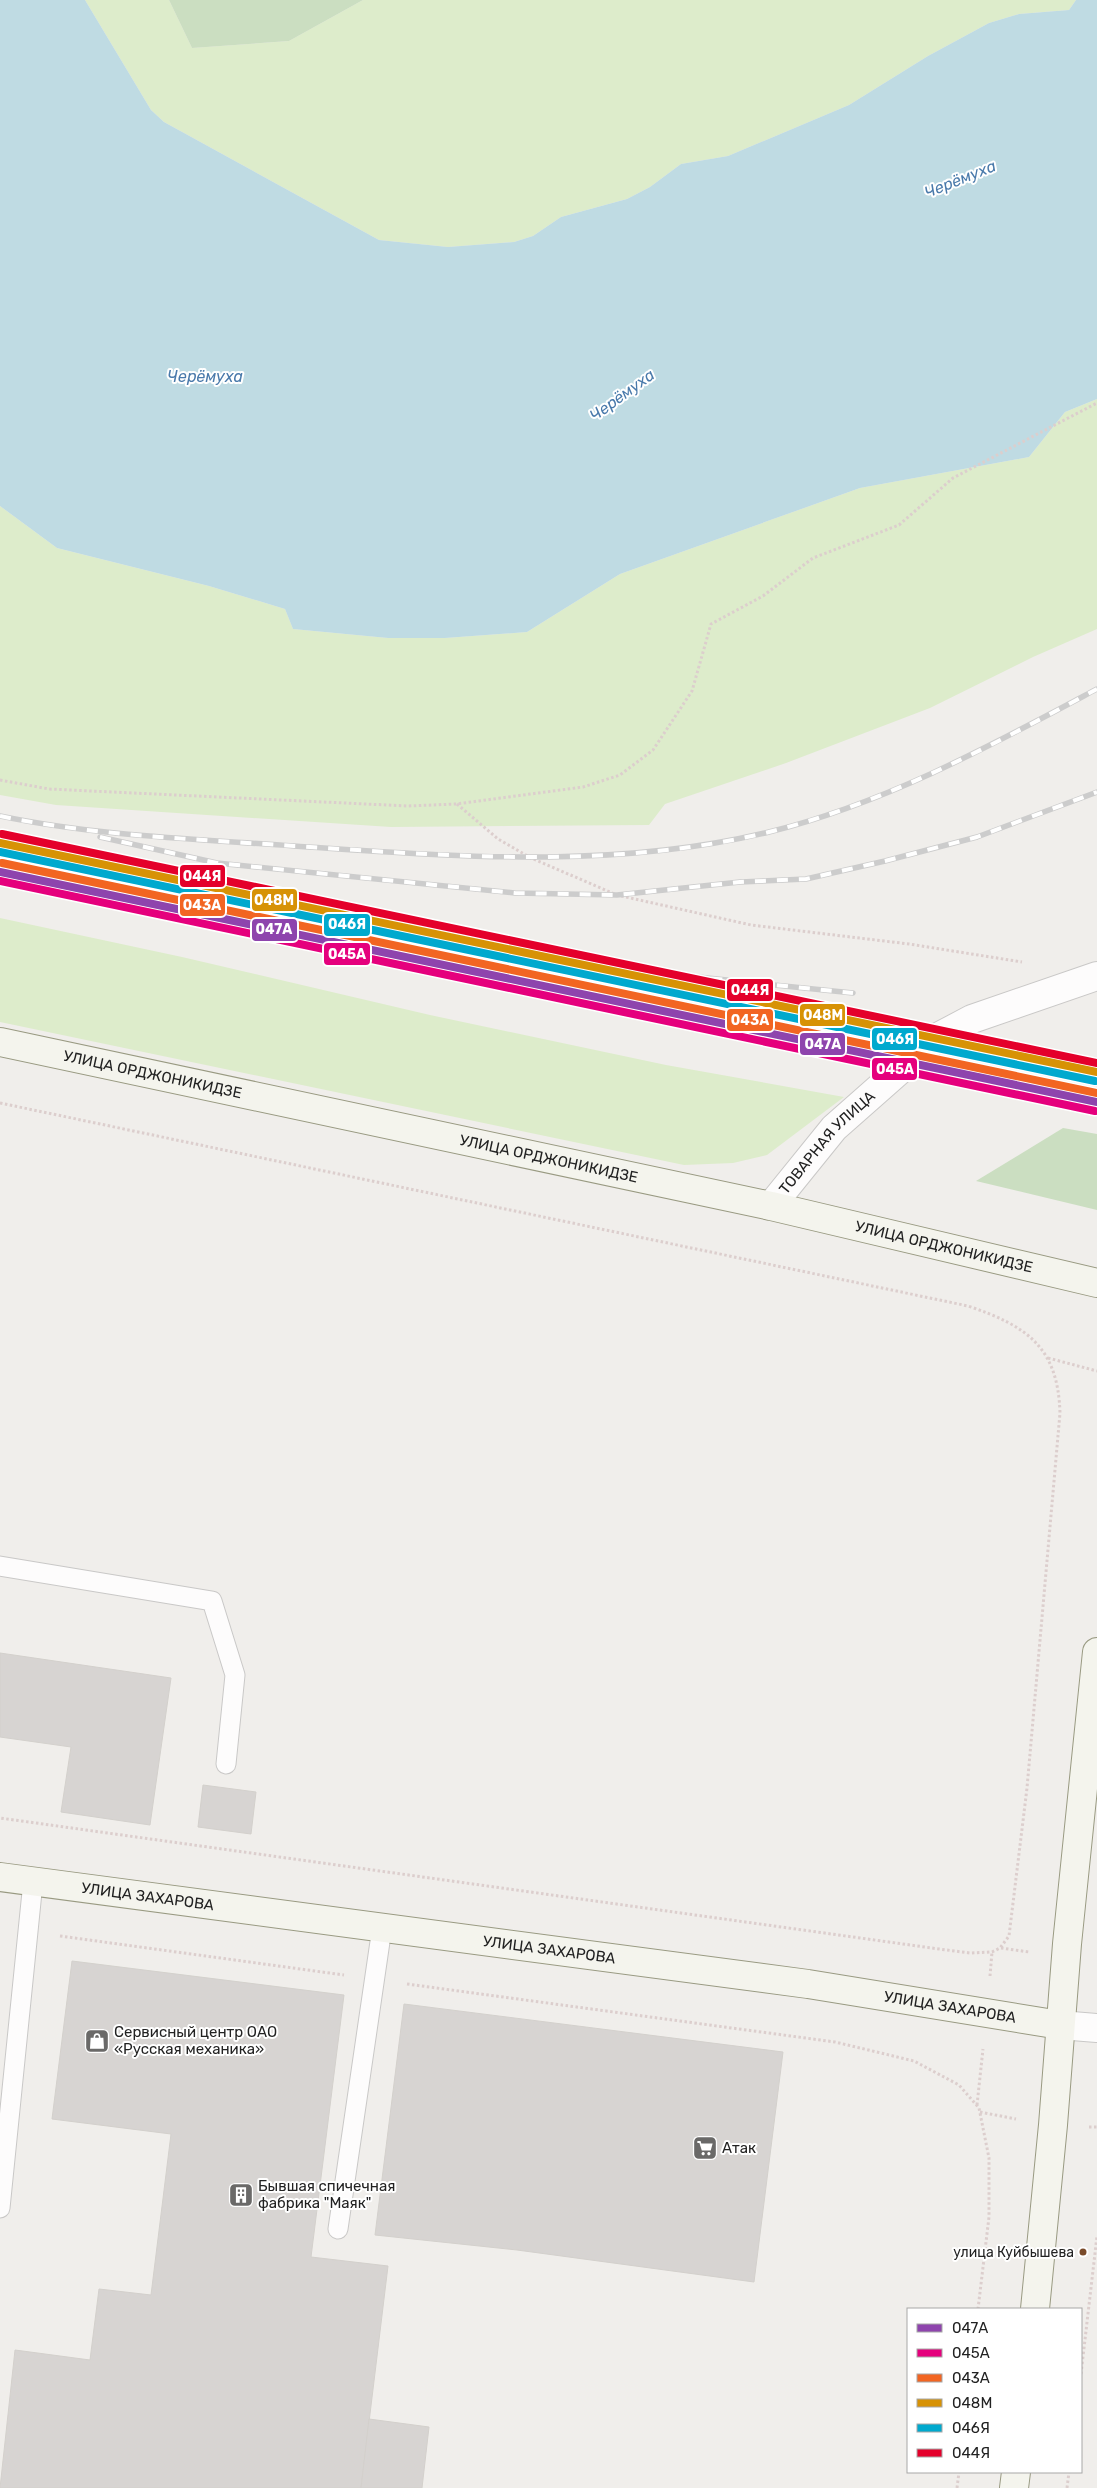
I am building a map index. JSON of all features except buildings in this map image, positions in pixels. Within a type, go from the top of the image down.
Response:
[{"type":"street","name":"ТОВАРНАЯ УЛИЦА","points":[[771,1206],[834,1128],[936,1038],[972,1019],[1097,976]]},
{"type":"street","name":"УЛИЦА ОРДЖОНИКИДЗЕ","points":[[0,1042],[771,1206],[1097,1283]]},
{"type":"street","points":[[1035,2308],[1060,2025],[1097,1652]]},
{"type":"street","name":"УЛИЦА ЗАХАРОВА","points":[[0,1877],[808,1984],[986,2011],[1060,2025],[1097,2028]]},
{"type":"street","points":[[1014,2488],[1016,2473]]},
{"type":"lane","points":[[0,1566],[212,1602],[235,1675],[226,1764]]},
{"type":"lane","points":[[0,2208],[33,1882]]},
{"type":"lane","points":[[338,2229],[382,1928]]},
{"type":"path","points":[[0,780],[48,790],[408,806],[456,804],[583,787],[620,775],[654,750],[692,691],[712,624],[763,596],[813,558],[899,525],[953,478],[1097,403]]},
{"type":"path","points":[[456,804],[498,840],[531,858],[617,894],[752,925],[909,944],[1025,963]]},
{"type":"path","points":[[0,1103],[968,1306],[1000,1317],[1036,1342],[1048,1358],[1055,1373],[1059,1389],[1060,1413],[1027,1788],[1009,1936],[1000,1948],[992,1952],[970,1953],[938,1949],[0,1818]]},
{"type":"path","points":[[1048,1358],[1097,1370]]},
{"type":"path","points":[[27,1932],[835,2042],[914,2061],[959,2085],[979,2108],[989,2158],[989,2217],[978,2308]]},
{"type":"path","points":[[1082,2365],[1097,2236]]},
{"type":"path","points":[[957,2488],[959,2473]]},
{"type":"path","points":[[1067,2488],[1069,2473]]},
{"type":"green space","points":[[85,0],[169,0],[192,48],[289,41],[363,0],[1076,0],[1069,10],[1019,14],[989,23],[928,56],[849,105],[728,156],[681,164],[650,187],[627,199],[561,217],[533,236],[514,242],[448,247],[379,240],[164,122],[151,110]]},
{"type":"green space","points":[[169,0],[363,0],[289,41],[192,48]]},
{"type":"green space","points":[[1097,399],[1097,629],[1033,657],[930,708],[786,763],[665,804],[649,825],[391,827],[56,805],[0,795],[0,506],[57,548],[209,586],[285,609],[293,629],[388,638],[445,638],[527,632],[620,574],[860,488],[1029,457],[1065,412]]},
{"type":"green space","points":[[0,918],[182,957],[430,1015],[666,1065],[844,1097],[767,1155],[733,1163],[684,1165],[0,1022]]},
{"type":"green space","points":[[1063,1128],[1097,1134],[1097,1210],[976,1181]]},
{"type":"water","name":"Черёмуха","points":[[0,0],[85,0],[151,110],[164,122],[379,240],[448,247],[514,242],[533,236],[561,217],[627,199],[650,187],[681,164],[728,156],[849,105],[928,56],[989,23],[1019,14],[1069,10],[1076,0],[1097,0],[1097,399],[1065,412],[1029,457],[860,488],[620,574],[527,632],[445,638],[388,638],[293,629],[285,609],[209,586],[57,548],[0,506]]},
{"type":"railway","points":[[0,816],[36,823],[146,836],[413,853],[533,857],[651,852],[710,844],[769,832],[855,805],[938,771],[1097,689]]},
{"type":"railway","points":[[100,837],[217,863],[515,893],[617,895],[740,882],[806,879],[977,837],[1097,792]]},
{"type":"railway","points":[[580,965],[853,993]]},
{"type":"transit line","name":"044Я","points":[[2,834],[1097,1063]]},
{"type":"transit line","name":"048М","points":[[0,843],[1097,1072]]},
{"type":"transit line","name":"046Я","points":[[0,852],[1095,1081]]},
{"type":"transit line","name":"043А","points":[[2,863],[1097,1093]]},
{"type":"transit line","name":"047А","points":[[0,872],[1097,1102]]},
{"type":"transit line","name":"045А","points":[[0,881],[1095,1111]]},
{"type":"place","name":"Сервисный центр ОАО «Русская механика»","points":[[97,2041]]},
{"type":"place","name":"Атак","points":[[705,2148]]},
{"type":"place","name":"Бывшая спичечная фабрика \"Маяк\"","points":[[241,2195]]},
{"type":"place","name":"улица Куйбышева","points":[[1083,2252]]}]
